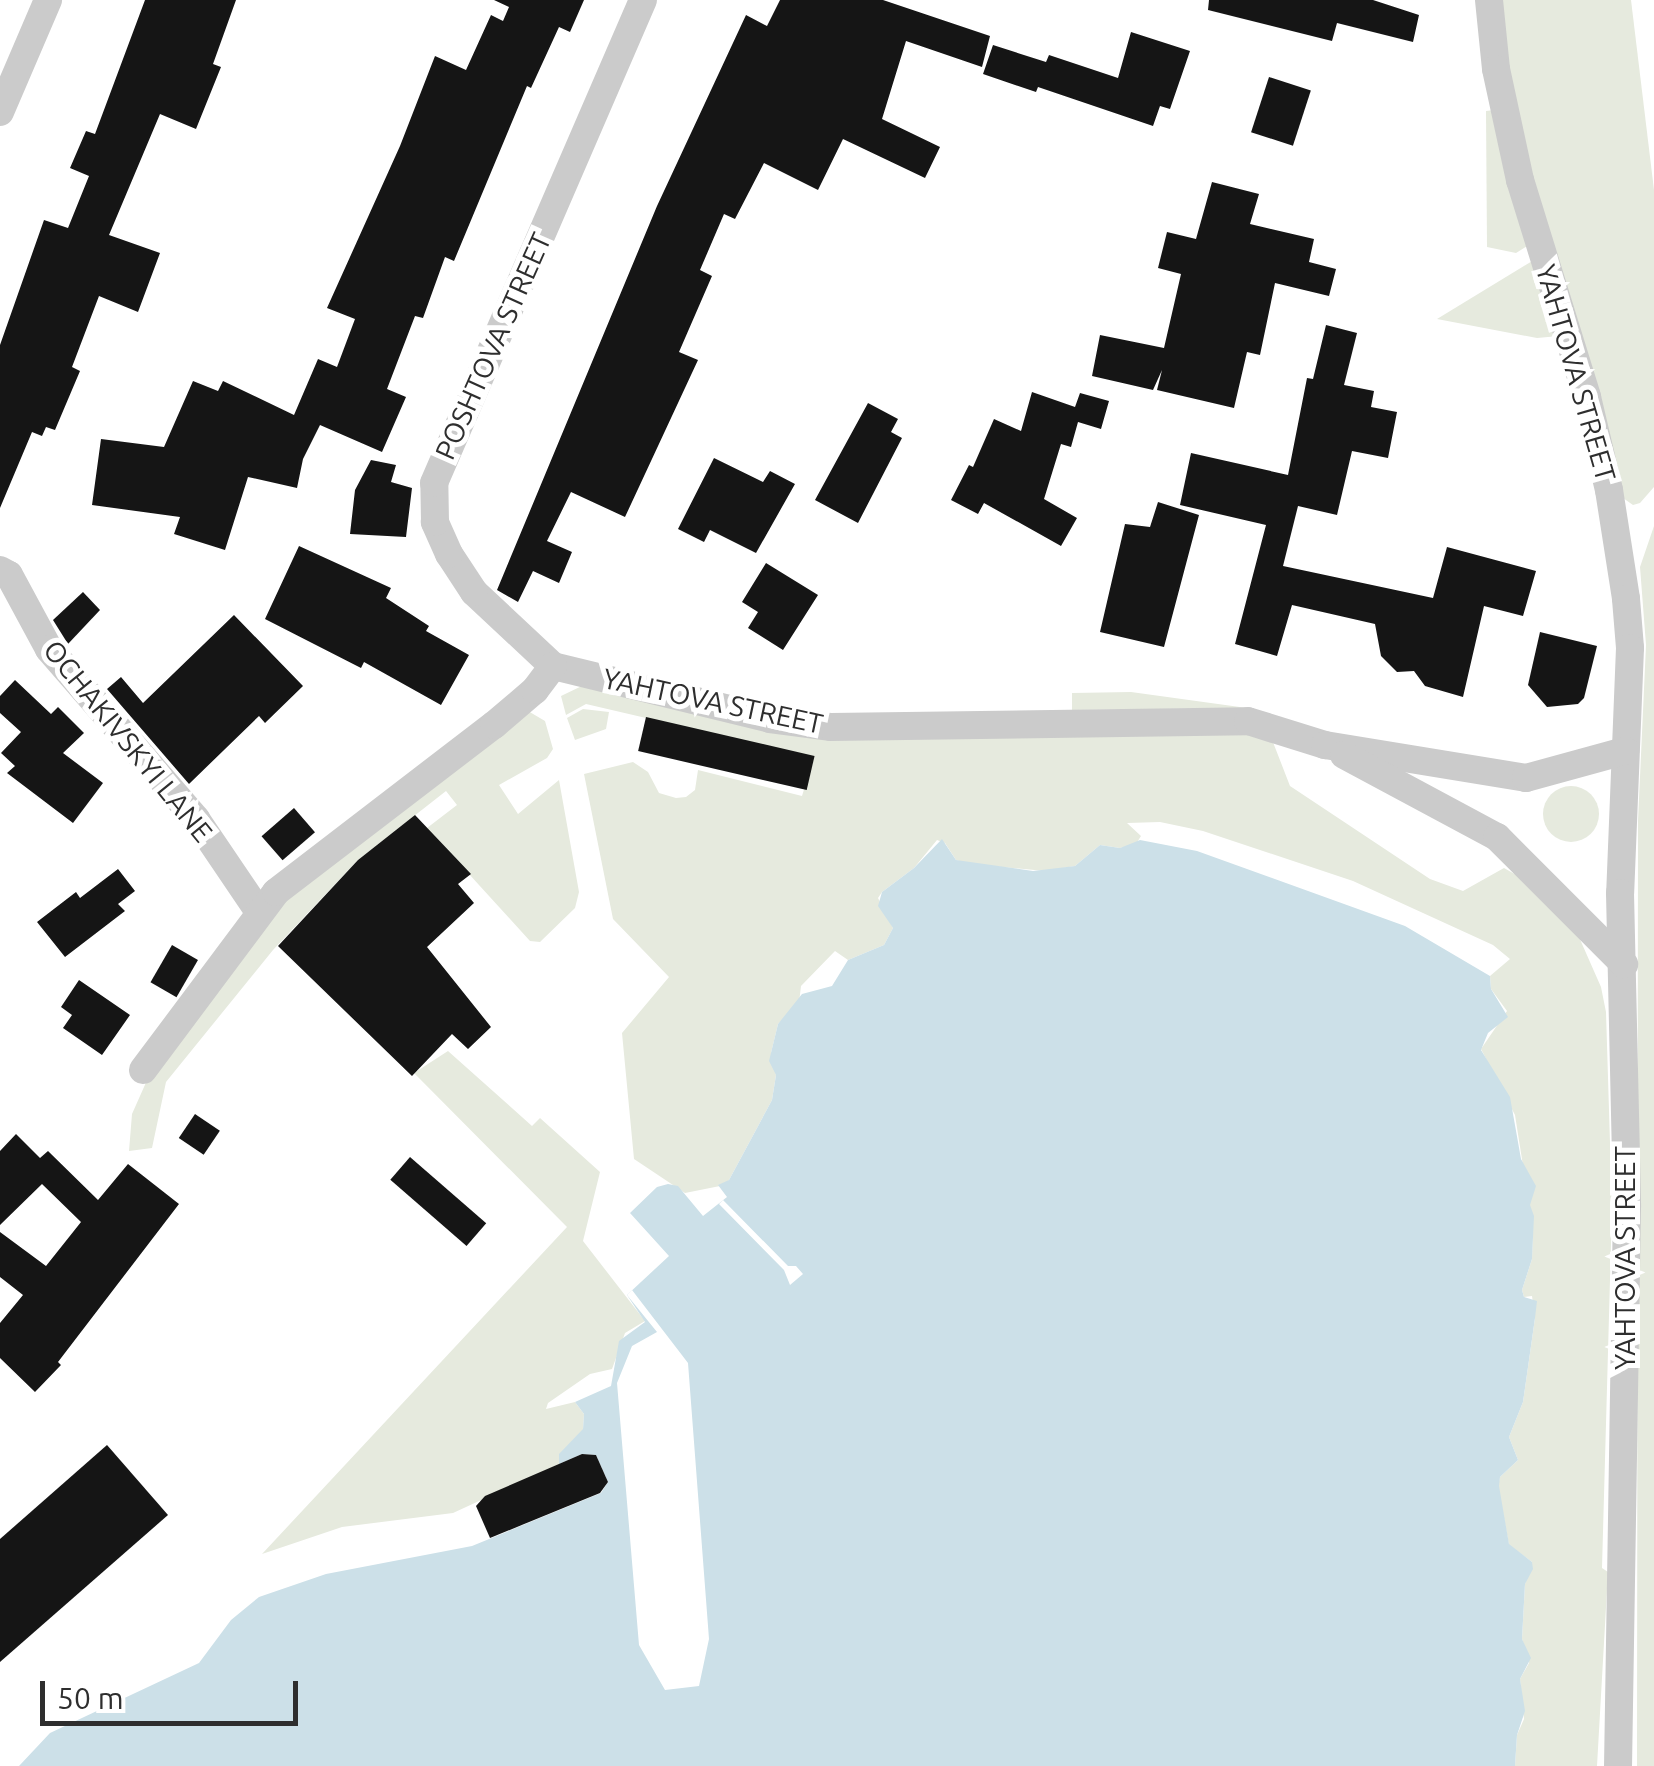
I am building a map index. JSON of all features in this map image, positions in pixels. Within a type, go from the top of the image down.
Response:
[{"type":"street","points":[[0,112],[48,0]]},
{"type":"street","name":"POSHTOVA STREET","points":[[553,666],[474,592],[449,554],[435,522],[434,483],[643,0]]},
{"type":"street","name":"YAHTOVA STREET","points":[[1489,0],[1498,80],[1520,180],[1588,397],[1617,531],[1630,648],[1620,877],[1627,1207],[1618,1766]]},
{"type":"street","name":"OCHAKIVSKYI LANE","points":[[0,570],[8,575],[49,649],[196,818],[259,912]]},
{"type":"street","points":[[144,1070],[276,892],[494,724],[534,690],[553,666]]},
{"type":"street","name":"YAHTOVA STREET","points":[[553,666],[770,720],[831,728],[1248,721],[1325,744],[1526,778],[1625,751]]},
{"type":"street","points":[[1325,744],[1497,837],[1624,964]]},
{"type":"shaded area","points":[[1499,0],[1631,0],[1654,190],[1654,487],[1640,503],[1633,505],[1623,498],[1514,109]]},
{"type":"shaded area","points":[[1494,110],[1529,245],[1516,253],[1487,247],[1486,111]]},
{"type":"shaded area","points":[[1534,260],[1559,336],[1537,338],[1437,319]]},
{"type":"shaded area","points":[[1654,526],[1654,1766],[1637,1766],[1638,821],[1646,645],[1640,567]]},
{"type":"shaded area","points":[[586,684],[700,710],[1215,730],[1271,737],[1290,786],[1430,879],[1463,891],[1504,868],[1527,881],[1575,928],[1601,987],[1606,1012],[1612,1208],[1602,1568],[1608,1572],[1597,1766],[1515,1766],[1517,1735],[1524,1719],[1520,1679],[1529,1663],[1522,1639],[1525,1584],[1532,1562],[1509,1545],[1498,1486],[1500,1477],[1518,1460],[1509,1437],[1523,1402],[1535,1318],[1532,1296],[1524,1297],[1522,1290],[1532,1259],[1533,1229],[1515,1115],[1481,1049],[1507,1011],[1491,989],[1490,976],[1510,959],[1493,945],[1353,881],[1203,831],[1160,822],[1127,823],[1141,836],[1136,844],[1120,848],[1100,845],[1075,866],[1045,871],[969,864],[956,860],[945,843],[937,840],[914,868],[878,898],[893,928],[884,945],[848,960],[835,951],[801,986],[799,1003],[778,1024],[771,1053],[776,1075],[772,1100],[729,1180],[725,1185],[685,1193],[634,1159],[622,1033],[669,977],[613,919],[584,774],[633,762],[648,772],[659,793],[676,798],[695,790],[698,770],[802,796],[814,757],[586,704],[566,715],[561,696]]},
{"type":"shaded area","points":[[1131,692],[1247,708],[1072,710],[1072,693]]},
{"type":"shaded area","points":[[583,709],[609,712],[606,729],[575,740],[567,718]]},
{"type":"shaded area","points":[[528,711],[545,721],[553,749],[547,758],[499,785],[518,814],[559,780],[579,892],[575,908],[540,942],[530,941],[427,828],[457,805],[446,791],[358,860],[273,950],[166,1082],[152,1148],[129,1151],[132,1114],[152,1069],[280,897]]},
{"type":"shaded area","points":[[1571,786],[1591,794],[1599,814],[1591,834],[1571,842],[1551,834],[1543,814],[1551,794]]},
{"type":"shaded area","points":[[942,839],[956,860],[1033,871],[1075,866],[1100,845],[1120,848],[1140,840],[1197,851],[1405,926],[1490,976],[1491,989],[1508,1017],[1488,1033],[1481,1050],[1510,1097],[1521,1159],[1536,1186],[1530,1205],[1534,1216],[1532,1259],[1522,1290],[1524,1297],[1537,1301],[1523,1402],[1509,1437],[1518,1460],[1500,1477],[1499,1486],[1509,1544],[1532,1562],[1533,1569],[1525,1584],[1522,1639],[1531,1658],[1520,1679],[1525,1711],[1517,1735],[1515,1766],[19,1766],[50,1733],[199,1663],[231,1620],[259,1597],[326,1574],[472,1546],[601,1493],[608,1482],[596,1455],[582,1454],[559,1464],[559,1454],[583,1429],[584,1414],[575,1402],[611,1386],[619,1341],[645,1322],[627,1295],[669,1256],[630,1213],[657,1187],[668,1184],[678,1186],[703,1216],[727,1197],[718,1185],[729,1180],[772,1100],[776,1075],[769,1061],[778,1024],[802,994],[832,986],[848,960],[884,945],[893,928],[878,906],[882,892],[914,868]]},
{"type":"shaded area","points":[[448,1051],[532,1126],[540,1118],[600,1172],[583,1241],[645,1321],[625,1333],[612,1369],[590,1374],[548,1403],[546,1409],[575,1402],[584,1414],[583,1430],[559,1464],[453,1513],[342,1527],[262,1554],[567,1227],[414,1073]]},
{"type":"pier","points":[[723,1200],[788,1266],[796,1266],[803,1274],[790,1285],[784,1270],[719,1204]]},
{"type":"pier","points":[[632,1290],[688,1363],[709,1639],[699,1686],[665,1690],[639,1645],[617,1383],[632,1346],[657,1332],[627,1295]]},
{"type":"building","points":[[145,0],[236,0],[213,64],[221,67],[196,129],[160,114],[109,235],[160,253],[138,312],[99,296],[72,367],[80,371],[55,430],[46,427],[42,436],[32,432],[0,508],[0,345],[44,220],[68,228],[89,176],[70,168],[86,131],[95,134]]},
{"type":"building","points":[[494,0],[584,0],[570,32],[559,27],[531,88],[527,86],[454,261],[445,257],[423,318],[415,316],[387,389],[406,397],[382,452],[320,425],[303,459],[297,488],[248,477],[225,550],[174,534],[180,517],[92,505],[101,439],[164,447],[193,381],[218,391],[223,381],[294,415],[318,359],[337,367],[355,319],[327,308],[400,146],[435,56],[466,70],[491,15],[503,21],[509,7]]},
{"type":"building","points":[[780,0],[883,0],[990,36],[982,67],[906,41],[882,119],[940,147],[925,178],[843,139],[818,190],[764,163],[735,219],[724,214],[700,270],[712,276],[679,352],[698,360],[625,517],[571,492],[547,541],[572,552],[559,583],[533,571],[518,602],[497,590],[657,206],[746,15],[767,26]]},
{"type":"building","points":[[1209,0],[1373,0],[1419,15],[1413,42],[1337,23],[1332,41],[1208,10]]},
{"type":"building","points":[[1131,32],[1190,51],[1170,109],[1160,106],[1153,126],[1038,87],[1036,92],[983,74],[993,45],[1046,62],[1049,55],[1118,78]]},
{"type":"building","points":[[1269,77],[1311,91],[1293,146],[1251,132]]},
{"type":"building","points":[[1212,182],[1259,194],[1250,224],[1314,239],[1309,262],[1336,269],[1329,296],[1275,283],[1260,355],[1247,352],[1234,408],[1157,390],[1162,370],[1153,390],[1092,376],[1100,335],[1164,348],[1181,274],[1158,268],[1167,232],[1196,239]]},
{"type":"building","points":[[1326,325],[1357,333],[1344,385],[1374,391],[1371,407],[1397,412],[1388,458],[1352,451],[1337,515],[1298,506],[1283,566],[1433,598],[1447,547],[1536,571],[1523,616],[1484,606],[1463,697],[1425,686],[1414,671],[1397,672],[1381,656],[1375,624],[1292,605],[1277,656],[1235,644],[1266,525],[1180,505],[1191,453],[1288,475],[1307,378],[1313,379]]},
{"type":"building","points":[[1032,392],[1075,407],[1080,393],[1109,401],[1101,429],[1078,422],[1071,447],[1061,444],[1044,499],[1077,518],[1061,546],[984,503],[978,514],[951,500],[969,465],[973,467],[994,419],[1021,431]]},
{"type":"building","points":[[868,403],[898,419],[891,432],[902,438],[858,523],[815,500]]},
{"type":"building","points":[[714,458],[763,482],[770,471],[795,484],[756,553],[710,530],[704,542],[678,529]]},
{"type":"building","points":[[371,460],[396,465],[391,482],[412,488],[406,537],[350,534],[355,490]]},
{"type":"building","points":[[1158,502],[1199,515],[1164,647],[1100,632],[1125,524],[1150,527]]},
{"type":"building","points":[[299,546],[391,588],[386,598],[429,626],[426,631],[469,655],[441,705],[364,662],[361,668],[265,619]]},
{"type":"building","points":[[766,563],[818,595],[783,650],[748,628],[758,612],[742,602]]},
{"type":"building","points":[[83,592],[100,610],[68,644],[53,620]]},
{"type":"building","points":[[234,615],[303,686],[265,723],[259,716],[189,784],[107,689],[121,677],[143,703]]},
{"type":"building","points":[[1540,632],[1597,646],[1584,698],[1578,704],[1547,707],[1528,685]]},
{"type":"building","points":[[15,680],[51,714],[58,707],[84,733],[63,753],[103,783],[73,823],[7,773],[15,766],[1,753],[21,732],[0,713],[0,696]]},
{"type":"building","points":[[646,717],[815,756],[807,790],[638,751]]},
{"type":"building","points":[[294,808],[315,832],[283,860],[262,836]]},
{"type":"building","points":[[415,815],[471,874],[458,884],[474,903],[427,947],[491,1027],[468,1049],[452,1034],[412,1076],[278,946],[358,860]]},
{"type":"building","points":[[118,869],[135,891],[118,904],[125,911],[65,957],[37,922],[76,892],[80,898]]},
{"type":"building","points":[[172,945],[198,960],[176,997],[150,982]]},
{"type":"building","points":[[79,980],[130,1015],[102,1055],[63,1028],[72,1015],[61,1007]]},
{"type":"building","points":[[195,1114],[220,1131],[204,1155],[179,1138]]},
{"type":"building","points":[[16,1134],[40,1158],[48,1151],[98,1200],[128,1164],[179,1204],[58,1362],[61,1365],[35,1392],[0,1358],[0,1323],[23,1295],[0,1277],[0,1232],[46,1266],[81,1222],[42,1184],[0,1225],[0,1151]]},
{"type":"building","points":[[410,1157],[486,1223],[467,1246],[390,1180]]},
{"type":"building","points":[[107,1445],[168,1515],[0,1662],[0,1539]]},
{"type":"building","points":[[582,1454],[596,1455],[608,1482],[600,1493],[490,1538],[476,1506],[485,1496]]}]
